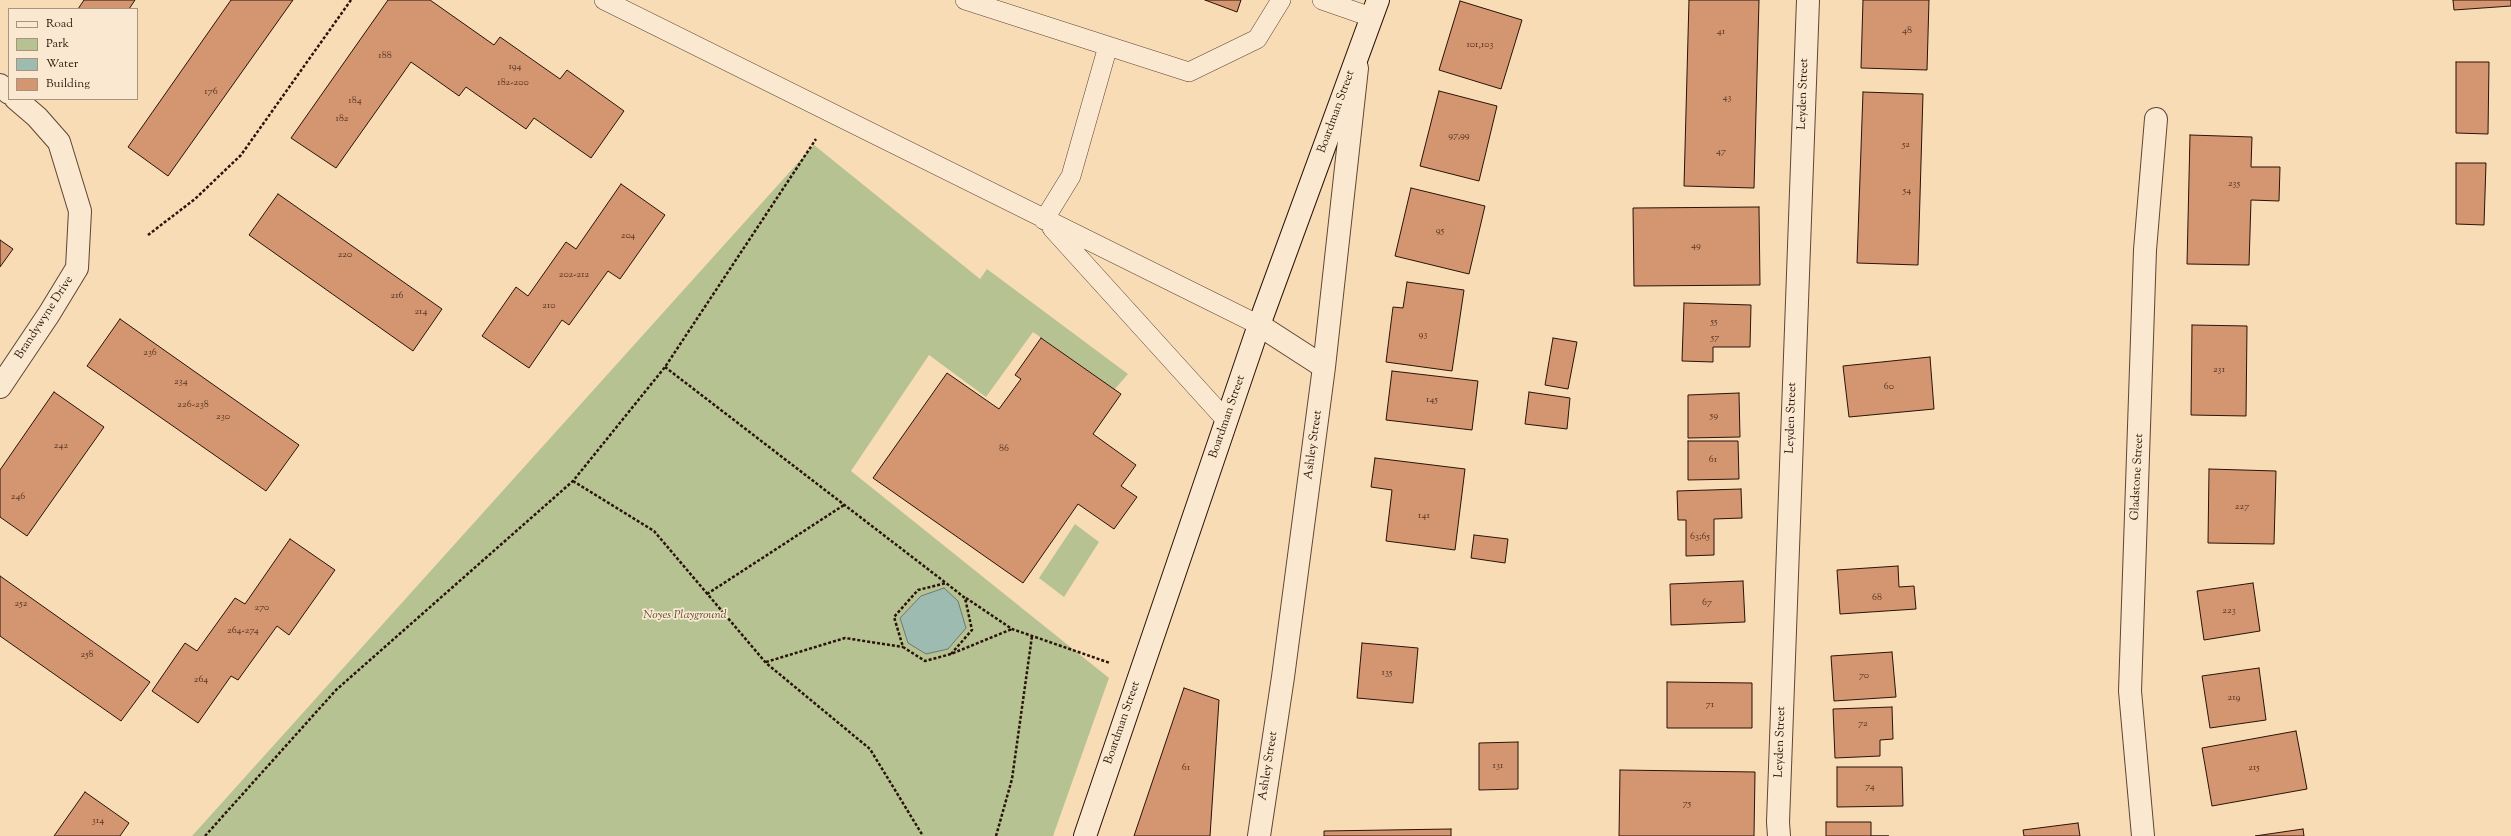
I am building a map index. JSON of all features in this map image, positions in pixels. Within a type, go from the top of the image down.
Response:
[{"type":"street","name":"Leyden Street","points":[[1779,836],[1778,822],[1808,0]]},
{"type":"street","name":"Boardman Street","points":[[1085,836],[1259,324],[1374,8]]},
{"type":"street","name":"Ashley Street","points":[[1259,836],[1284,670],[1324,367],[1359,52]]},
{"type":"street","points":[[0,85],[8,92]]},
{"type":"street","name":"Brandywyne Drive","points":[[0,387],[49,314],[77,268],[78,254],[80,211],[59,142],[37,117],[17,100]]},
{"type":"street","name":"Gladstone Street","points":[[2143,836],[2130,691],[2145,250],[2156,119]]},
{"type":"street","points":[[1259,324],[1324,367]]},
{"type":"lane","points":[[604,0],[770,84],[834,113],[1044,220],[1259,324]]},
{"type":"lane","points":[[965,0],[1189,72],[1257,39],[1281,0]]},
{"type":"lane","points":[[1322,0],[1374,8]]},
{"type":"lane","points":[[1044,220],[1071,176],[1108,46]]},
{"type":"lane","points":[[1044,220],[1227,421]]},
{"type":"path","points":[[148,235],[195,199],[240,155],[350,0]]},
{"type":"path","points":[[205,836],[336,690],[573,481],[665,367],[834,113]]},
{"type":"path","points":[[665,367],[965,598],[1012,629],[1140,674]]},
{"type":"path","points":[[573,481],[654,531],[766,662],[870,749],[923,836]]},
{"type":"path","points":[[707,594],[844,505]]},
{"type":"path","points":[[903,647],[894,617],[918,590],[946,583]]},
{"type":"path","points":[[951,654],[972,630],[965,598]]},
{"type":"path","points":[[766,662],[845,638],[903,647],[925,661],[951,654],[1012,629]]},
{"type":"path","points":[[996,836],[1012,779],[1032,636]]},
{"type":"green space","name":"Noyes Playground","points":[[814,145],[980,279],[987,269],[1128,374],[1114,390],[1033,332],[986,397],[929,355],[851,471],[1109,678],[1053,836],[192,836]]},
{"type":"green space","points":[[1075,524],[1099,542],[1064,597],[1039,578]]},
{"type":"water","points":[[944,588],[958,601],[966,628],[948,649],[926,654],[908,643],[900,618],[921,596]]},
{"type":"building","points":[[84,0],[135,0],[130,8],[79,8]]},
{"type":"building","points":[[231,0],[293,0],[168,176],[128,147]]},
{"type":"building","points":[[388,0],[430,0],[494,45],[500,37],[560,79],[567,70],[624,111],[591,158],[534,118],[526,129],[466,87],[459,96],[411,62],[336,168],[291,138]]},
{"type":"building","points":[[1205,0],[1241,0],[1237,12]]},
{"type":"building","points":[[1689,0],[1759,0],[1754,188],[1684,186]]},
{"type":"building","points":[[1863,0],[1929,0],[1927,70],[1861,68]]},
{"type":"building","points":[[2453,0],[2511,0],[2511,6],[2454,10]]},
{"type":"building","points":[[1460,1],[1522,20],[1501,89],[1439,70]]},
{"type":"building","points":[[2456,62],[2489,62],[2488,134],[2456,133]]},
{"type":"building","points":[[1439,91],[1497,106],[1479,181],[1420,166]]},
{"type":"building","points":[[1863,92],[1923,94],[1918,265],[1857,263]]},
{"type":"building","points":[[2190,135],[2252,137],[2251,167],[2280,167],[2279,201],[2251,200],[2249,265],[2187,264]]},
{"type":"building","points":[[2456,163],[2486,163],[2484,225],[2456,224]]},
{"type":"building","points":[[621,184],[665,215],[620,279],[608,271],[569,325],[562,320],[529,368],[482,336],[516,287],[528,296],[566,242],[576,249]]},
{"type":"building","points":[[1411,188],[1485,206],[1469,274],[1395,256]]},
{"type":"building","points":[[278,194],[442,309],[413,351],[249,235]]},
{"type":"building","points":[[1759,207],[1760,285],[1634,286],[1633,208]]},
{"type":"building","points":[[0,240],[13,249],[0,267]]},
{"type":"building","points":[[1407,282],[1464,290],[1452,371],[1386,362],[1393,307],[1403,308]]},
{"type":"building","points":[[1684,303],[1751,305],[1750,347],[1713,347],[1713,362],[1682,361]]},
{"type":"building","points":[[120,319],[299,445],[266,491],[87,366]]},
{"type":"building","points":[[2192,325],[2247,326],[2246,416],[2191,415]]},
{"type":"building","points":[[1041,338],[1121,394],[1093,434],[1136,465],[1121,486],[1137,497],[1114,529],[1078,504],[1023,583],[873,478],[947,373],[999,409],[1021,379],[1015,375]]},
{"type":"building","points":[[1553,338],[1577,342],[1568,389],[1545,385]]},
{"type":"building","points":[[1930,357],[1934,409],[1849,417],[1843,366]]},
{"type":"building","points":[[1392,371],[1478,381],[1472,430],[1386,420]]},
{"type":"building","points":[[54,392],[104,427],[27,536],[0,517],[0,470]]},
{"type":"building","points":[[1529,392],[1570,398],[1567,429],[1525,424]]},
{"type":"building","points":[[1739,393],[1740,437],[1688,438],[1688,395]]},
{"type":"building","points":[[1688,441],[1738,441],[1739,479],[1688,480]]},
{"type":"building","points":[[1375,458],[1465,469],[1455,550],[1386,541],[1392,490],[1371,487]]},
{"type":"building","points":[[2209,469],[2276,471],[2274,544],[2208,543]]},
{"type":"building","points":[[1741,489],[1742,518],[1714,519],[1714,555],[1686,556],[1686,520],[1678,520],[1677,491]]},
{"type":"building","points":[[1474,535],[1508,539],[1505,563],[1471,558]]},
{"type":"building","points":[[290,539],[335,570],[289,635],[277,626],[238,680],[231,676],[198,723],[152,691],[185,643],[197,651],[235,598],[245,604]]},
{"type":"building","points":[[1898,566],[1899,587],[1914,586],[1916,609],[1840,614],[1837,570]]},
{"type":"building","points":[[0,576],[150,682],[121,721],[0,636]]},
{"type":"building","points":[[1743,581],[1745,622],[1671,625],[1670,584]]},
{"type":"building","points":[[2253,583],[2260,631],[2204,640],[2197,591]]},
{"type":"building","points":[[1362,643],[1418,648],[1413,703],[1357,698]]},
{"type":"building","points":[[1892,652],[1896,697],[1834,701],[1831,656]]},
{"type":"building","points":[[2259,668],[2266,720],[2210,728],[2202,676]]},
{"type":"building","points":[[1667,682],[1752,683],[1752,728],[1667,728]]},
{"type":"building","points":[[1184,688],[1219,700],[1210,836],[1134,836]]},
{"type":"building","points":[[1892,707],[1893,739],[1880,740],[1880,756],[1835,758],[1833,709]]},
{"type":"building","points":[[2296,731],[2307,789],[2212,806],[2202,748]]},
{"type":"building","points":[[1518,742],[1518,789],[1479,790],[1479,743]]},
{"type":"building","points":[[1837,767],[1902,767],[1903,806],[1837,807]]},
{"type":"building","points":[[1620,770],[1755,772],[1754,836],[1619,836]]},
{"type":"building","points":[[85,792],[129,823],[120,836],[54,836]]},
{"type":"building","points":[[1826,822],[1871,822],[1871,836],[1826,836]]},
{"type":"building","points":[[2078,823],[2080,836],[2024,836],[2023,830]]},
{"type":"building","points":[[1451,829],[1451,836],[1324,836],[1324,831]]},
{"type":"building","points":[[2303,829],[2304,836],[2255,836]]}]
